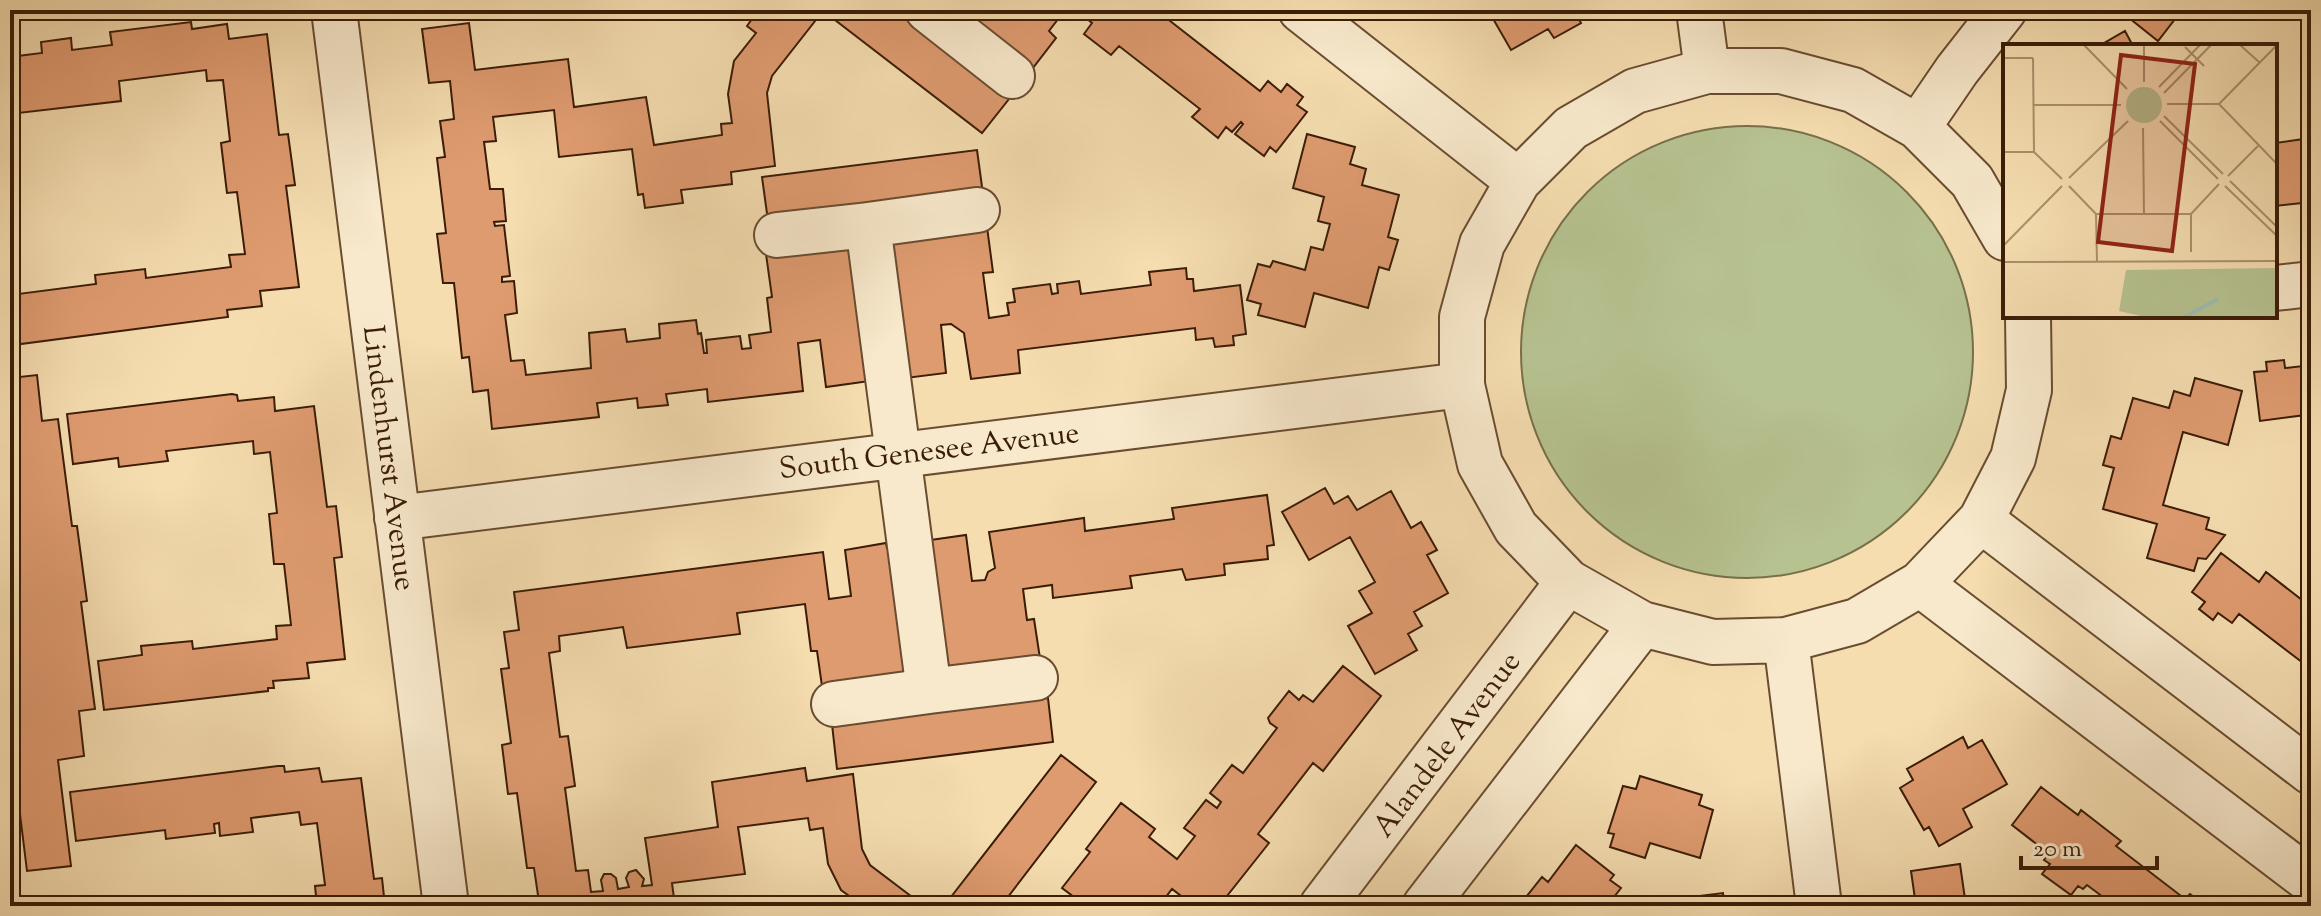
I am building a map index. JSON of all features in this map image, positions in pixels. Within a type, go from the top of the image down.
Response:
[{"type":"street","name":"Lindenhurst Avenue","points":[[334,10],[446,906]]},
{"type":"street","points":[[927,10],[1012,76]]},
{"type":"street","points":[[1301,10],[1518,181]]},
{"type":"street","points":[[1699,10],[1707,71]]},
{"type":"street","points":[[1918,127],[2004,10]]},
{"type":"street","points":[[2003,235],[1972,181],[1918,127],[1853,90],[1781,71],[1707,71],[1635,91],[1571,128],[1518,181],[1482,244],[1462,317],[1462,385],[1480,464],[1516,528],[1568,582],[1642,624],[1713,642],[1786,640],[1857,621],[1920,584],[1981,520],[2013,458],[2029,390],[2039,318]]},
{"type":"street","points":[[777,235],[977,210]]},
{"type":"street","points":[[868,225],[929,691]]},
{"type":"street","points":[[2277,288],[2311,284]]},
{"type":"street","name":"South Genesee Avenue","points":[[397,518],[1462,385]]},
{"type":"street","points":[[1981,520],[2311,772]]},
{"type":"street","name":"Alandele Avenue","points":[[1322,906],[1568,582]]},
{"type":"street","points":[[1920,584],[2311,881]]},
{"type":"street","points":[[1425,906],[1642,624]]},
{"type":"street","points":[[1786,640],[1819,906]]},
{"type":"street","points":[[834,704],[1035,678]]},
{"type":"green space","points":[[1747,126],[1791,131],[1833,144],[1872,164],[1906,193],[1935,227],[1955,266],[1968,308],[1973,352],[1968,396],[1955,438],[1935,477],[1906,511],[1872,540],[1833,560],[1791,573],[1747,578],[1703,573],[1661,560],[1622,540],[1588,511],[1559,477],[1539,438],[1526,396],[1521,352],[1526,308],[1539,266],[1559,227],[1588,193],[1622,164],[1661,144],[1703,131]]},
{"type":"building","points":[[747,10],[811,10],[819,16],[772,76],[767,93],[775,166],[731,172],[732,184],[681,190],[683,203],[645,208],[643,194],[638,195],[632,149],[559,157],[554,110],[493,117],[496,141],[484,142],[490,189],[503,189],[506,221],[494,222],[495,226],[504,225],[510,276],[502,277],[502,282],[514,281],[517,313],[505,315],[511,361],[524,360],[526,375],[591,368],[589,333],[625,329],[627,342],[660,338],[659,324],[696,320],[704,353],[707,353],[706,340],[740,336],[742,349],[751,348],[749,335],[771,332],[767,298],[772,297],[766,254],[809,249],[809,254],[854,249],[870,381],[826,387],[820,340],[798,343],[803,391],[708,402],[707,389],[666,394],[668,405],[638,408],[637,398],[597,403],[599,417],[492,429],[488,390],[473,392],[469,357],[462,358],[454,283],[443,283],[437,234],[446,233],[437,158],[445,157],[440,121],[454,119],[450,81],[429,83],[422,29],[469,23],[475,70],[568,59],[574,107],[646,97],[654,145],[722,135],[721,124],[732,123],[728,94],[734,61],[756,33],[747,26],[754,16]]},
{"type":"building","points":[[822,10],[894,10],[1009,99],[982,133]]},
{"type":"building","points":[[955,10],[1065,10],[1049,31],[1056,38],[1029,73]]},
{"type":"building","points":[[1090,10],[1156,10],[1260,91],[1268,81],[1281,92],[1287,84],[1303,97],[1297,105],[1307,112],[1276,152],[1270,147],[1264,156],[1235,134],[1243,124],[1241,122],[1232,132],[1226,127],[1218,138],[1192,117],[1200,109],[1119,46],[1111,55],[1084,34],[1092,23],[1086,18]]},
{"type":"building","points":[[1488,10],[1583,10],[1576,14],[1581,23],[1554,38],[1548,29],[1511,50]]},
{"type":"building","points":[[2119,10],[2182,10],[2158,41]]},
{"type":"building","points":[[191,22],[192,29],[227,24],[229,39],[267,34],[279,135],[288,134],[295,185],[286,186],[299,287],[260,291],[262,306],[227,310],[228,317],[13,345],[10,295],[96,284],[95,275],[145,269],[146,278],[231,267],[229,255],[245,254],[237,192],[227,193],[221,143],[230,141],[223,80],[207,81],[206,70],[119,81],[121,101],[10,114],[10,57],[42,53],[41,42],[71,38],[72,50],[112,45],[110,32]]},
{"type":"building","points":[[2125,31],[2132,44],[2102,44]]},
{"type":"building","points":[[1307,134],[1355,147],[1350,164],[1366,169],[1362,185],[1399,195],[1388,237],[1398,240],[1389,270],[1379,267],[1368,308],[1314,293],[1305,327],[1258,315],[1261,304],[1247,300],[1258,264],[1270,267],[1273,261],[1305,270],[1311,247],[1323,250],[1330,224],[1318,221],[1324,197],[1293,188]]},
{"type":"building","points":[[2311,138],[2311,202],[2277,206],[2277,143]]},
{"type":"building","points":[[977,150],[983,194],[768,221],[762,177]]},
{"type":"building","points":[[987,227],[993,272],[983,273],[989,318],[1009,315],[1007,303],[1015,302],[1013,289],[1050,284],[1052,294],[1058,293],[1057,284],[1079,281],[1081,294],[1151,285],[1149,272],[1186,268],[1187,279],[1193,279],[1194,291],[1240,285],[1246,334],[1233,336],[1234,345],[1215,347],[1213,338],[1196,340],[1195,328],[1018,350],[1020,373],[971,379],[964,333],[951,324],[941,325],[946,373],[906,378],[885,245]]},
{"type":"building","points":[[2284,360],[2285,368],[2303,366],[2304,378],[2311,377],[2311,426],[2307,427],[2306,415],[2260,421],[2254,372],[2267,371],[2266,362]]},
{"type":"building","points":[[10,372],[11,378],[37,375],[42,421],[58,419],[72,526],[77,526],[87,601],[81,602],[95,709],[79,711],[84,756],[58,760],[71,866],[27,871],[10,733]]},
{"type":"building","points":[[2195,378],[2242,391],[2228,445],[2183,432],[2163,505],[2209,518],[2206,529],[2225,535],[2206,559],[2198,558],[2194,571],[2147,558],[2157,524],[2103,509],[2114,468],[2103,465],[2111,436],[2121,439],[2133,398],[2169,408],[2174,391],[2190,396]]},
{"type":"building","points":[[237,395],[238,401],[274,397],[275,411],[314,406],[327,507],[336,506],[342,557],[334,558],[345,659],[307,663],[309,678],[273,681],[274,688],[268,688],[268,691],[104,710],[98,661],[142,655],[141,646],[192,641],[193,649],[277,639],[276,626],[291,625],[284,564],[274,564],[269,514],[277,513],[270,452],[254,454],[253,441],[166,451],[168,461],[119,467],[118,458],[73,464],[67,414]]},
{"type":"building","points":[[1325,488],[1334,504],[1348,496],[1357,510],[1391,491],[1411,528],[1421,522],[1437,550],[1427,555],[1448,593],[1414,612],[1422,626],[1408,634],[1417,650],[1375,674],[1348,626],[1372,613],[1359,591],[1375,582],[1350,537],[1309,560],[1282,512]]},
{"type":"building","points":[[1267,495],[1274,545],[1267,546],[1268,559],[1224,564],[1225,575],[1186,580],[1182,569],[1130,576],[1132,588],[1053,598],[1052,585],[1023,589],[1027,620],[1034,619],[1041,665],[941,673],[923,541],[966,535],[972,581],[985,580],[988,572],[995,568],[989,532],[1084,518],[1085,531],[1174,519],[1172,508]]},
{"type":"building","points":[[886,543],[887,548],[891,547],[908,678],[823,693],[817,651],[811,651],[805,604],[737,613],[740,634],[627,648],[623,627],[559,636],[560,651],[549,653],[560,737],[568,736],[575,786],[565,788],[576,871],[588,870],[591,892],[603,891],[601,880],[604,874],[616,878],[618,889],[629,887],[626,878],[629,872],[636,870],[644,879],[642,886],[652,885],[645,838],[718,827],[712,782],[805,768],[807,781],[853,774],[862,849],[870,865],[924,906],[863,906],[841,890],[828,864],[823,828],[810,830],[808,818],[738,827],[745,874],[672,883],[675,906],[553,906],[553,901],[539,902],[534,868],[527,868],[517,793],[508,794],[502,745],[511,743],[501,669],[509,668],[504,632],[519,630],[514,592],[823,552],[829,599],[851,596],[845,550]]},
{"type":"building","points":[[2221,553],[2259,582],[2266,572],[2311,607],[2311,669],[2239,614],[2232,623],[2218,613],[2213,620],[2199,609],[2205,602],[2192,592]]},
{"type":"building","points":[[1343,666],[1381,696],[1323,771],[1313,763],[1258,834],[1269,843],[1219,906],[1194,906],[1172,889],[1159,906],[1086,906],[1062,888],[1090,852],[1086,849],[1121,803],[1155,829],[1149,837],[1177,859],[1195,836],[1184,828],[1206,800],[1217,808],[1221,802],[1210,793],[1232,765],[1243,773],[1277,728],[1268,718],[1289,691],[1299,700],[1303,695],[1313,702]]},
{"type":"building","points":[[1048,698],[1053,742],[837,769],[832,724]]},
{"type":"building","points":[[1963,737],[1968,748],[1982,740],[2007,784],[1963,809],[1972,827],[1939,846],[1929,827],[1924,830],[1900,788],[1913,780],[1907,769]]},
{"type":"building","points":[[1061,755],[1096,782],[1001,906],[944,906]]},
{"type":"building","points":[[284,766],[285,772],[319,768],[322,782],[361,778],[374,879],[382,878],[385,906],[317,906],[315,886],[325,885],[317,823],[301,825],[299,812],[251,818],[253,832],[220,836],[219,823],[214,824],[215,833],[166,839],[165,830],[76,841],[70,792]]},
{"type":"building","points":[[1640,776],[1702,795],[1699,805],[1713,810],[1700,858],[1650,843],[1645,858],[1610,847],[1614,834],[1608,833],[1623,786],[1636,789]]},
{"type":"building","points":[[2041,787],[2078,815],[2081,810],[2121,841],[2116,846],[2185,899],[2190,894],[2206,906],[2115,906],[2087,885],[2083,889],[2078,886],[2071,895],[2042,874],[2050,864],[2044,860],[2048,853],[2012,825]]},
{"type":"building","points":[[1576,845],[1614,875],[1610,880],[1621,888],[1607,906],[1519,906],[1542,877],[1548,882]]},
{"type":"building","points":[[1960,864],[1966,906],[1916,906],[1911,871]]},
{"type":"building","points":[[1723,893],[1724,906],[1675,906],[1674,899]]}]
